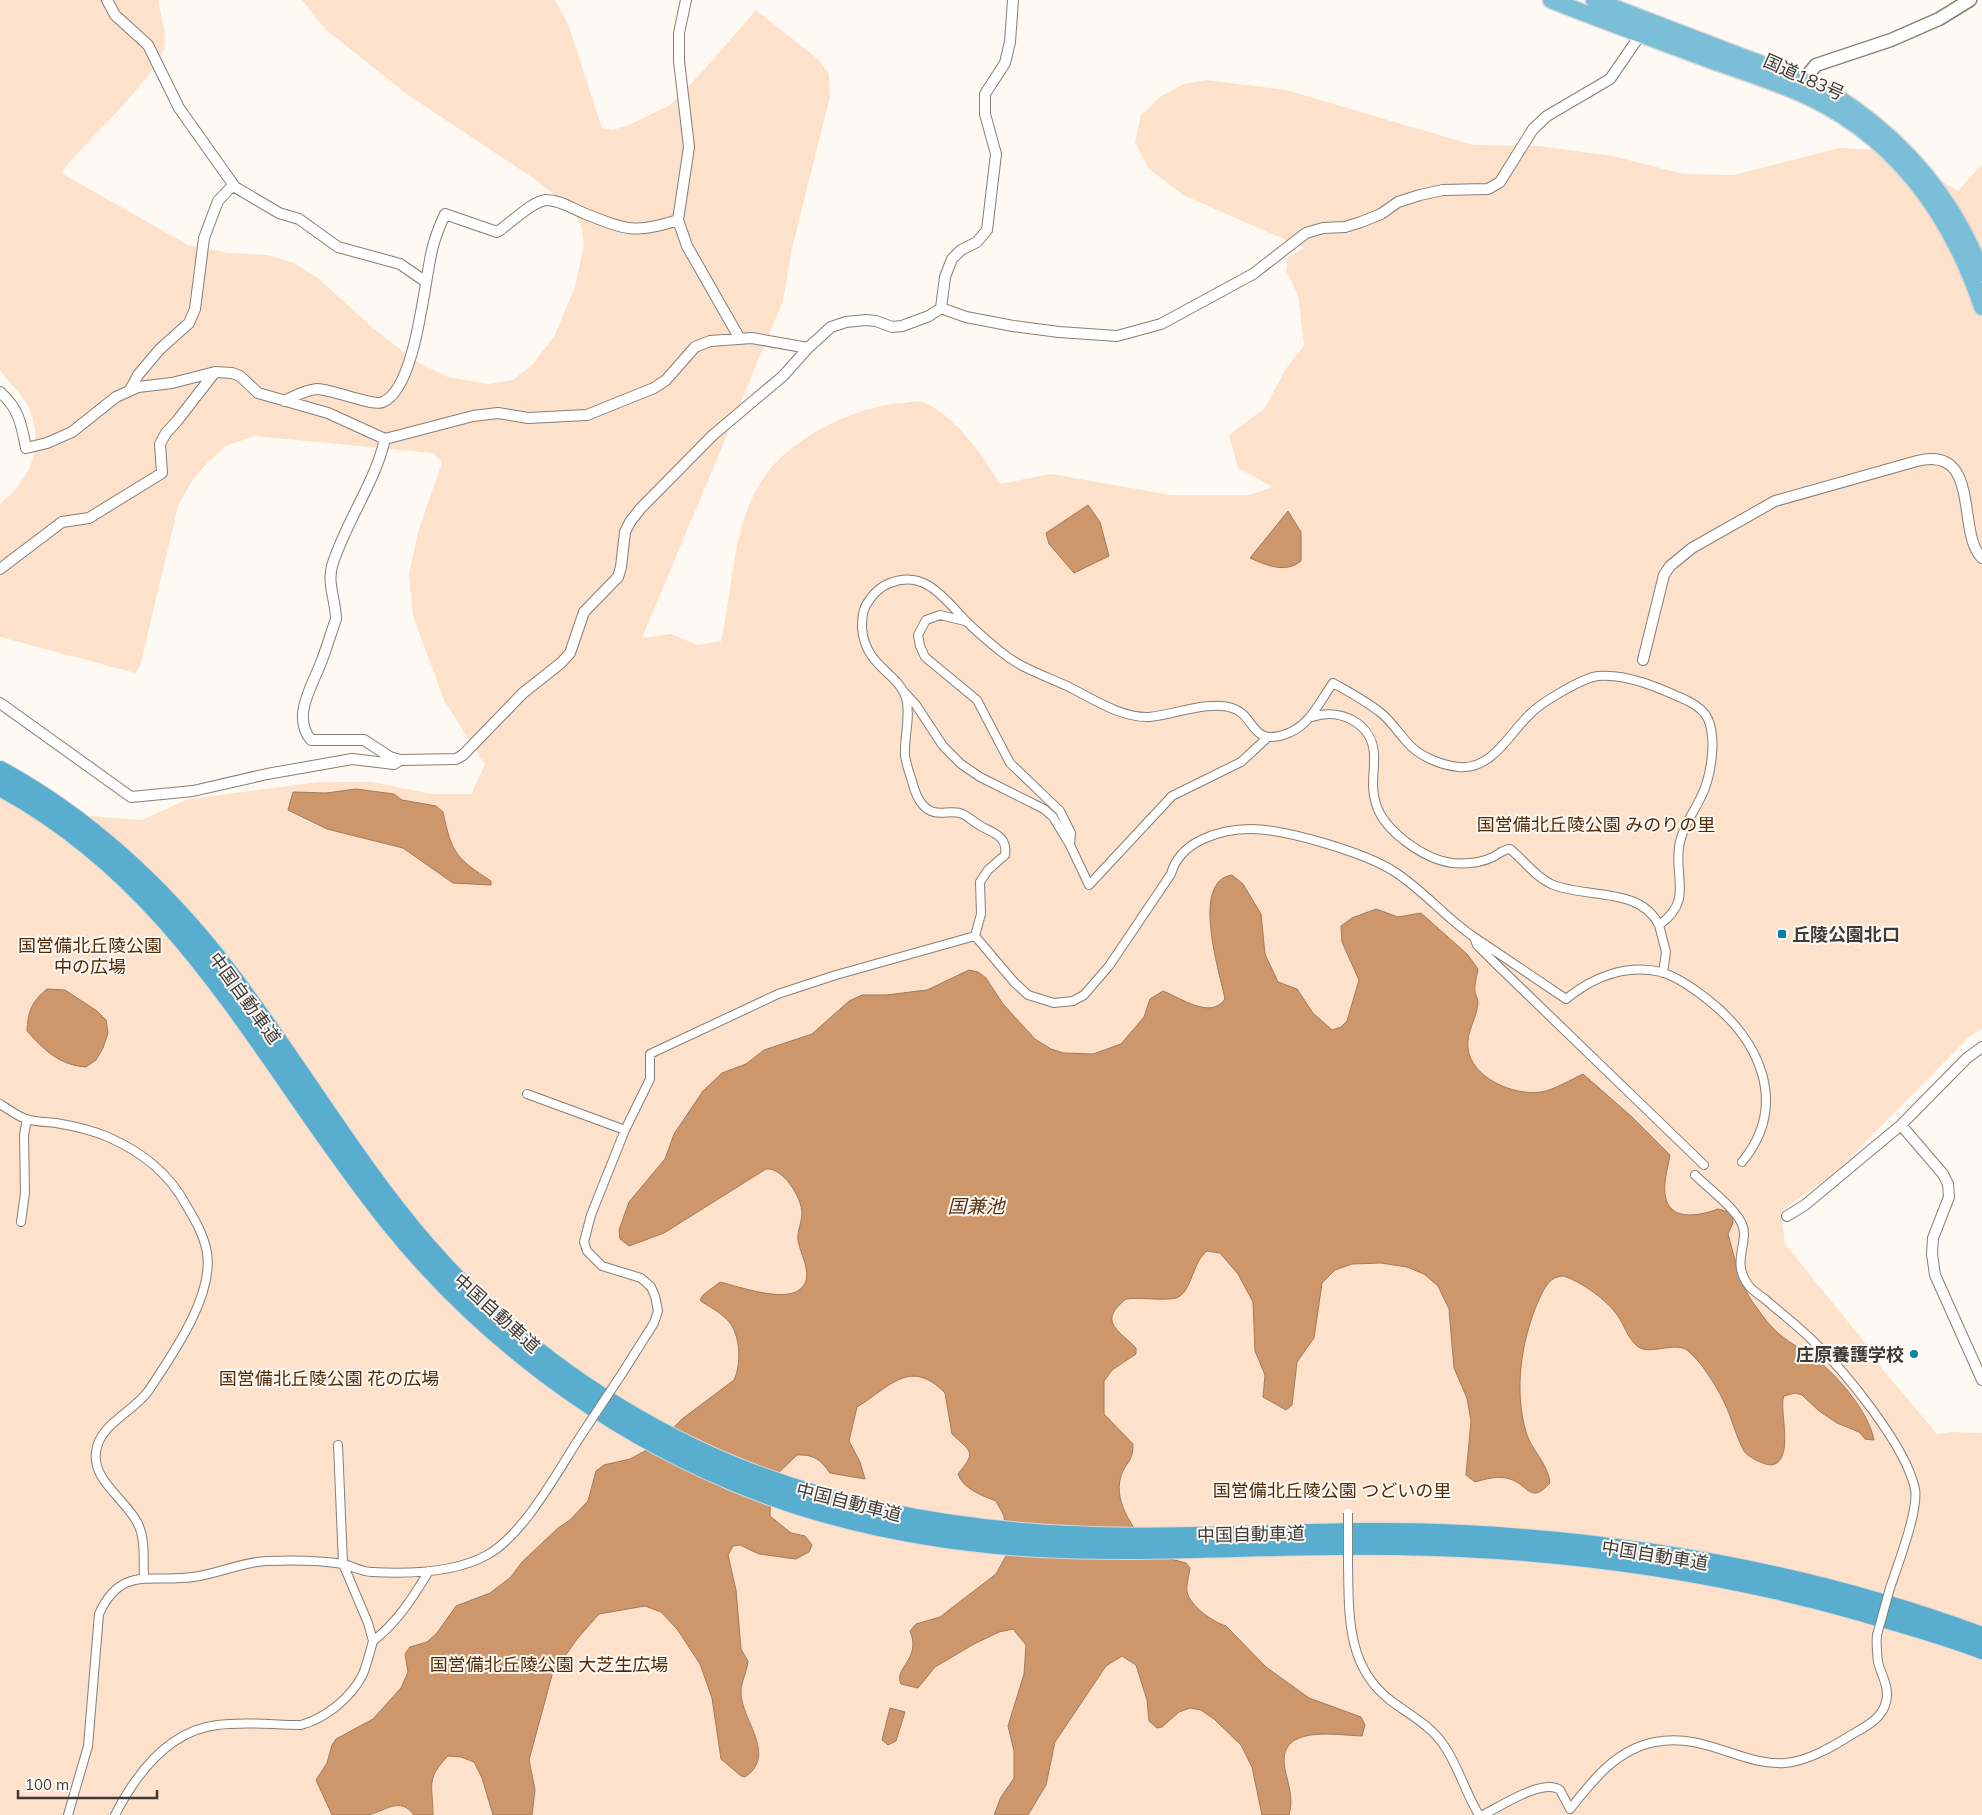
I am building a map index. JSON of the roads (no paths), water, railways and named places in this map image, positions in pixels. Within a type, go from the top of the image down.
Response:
[{"type":"highway","name":"国道183号","points":[[1550,0],[1644,28],[1852,107],[1915,162],[1936,187],[1973,248],[1982,273]]},
{"type":"highway","name":"国道183号","points":[[1601,1],[1644,28]]},
{"type":"highway","name":"国道183号","points":[[1799,86],[1884,147],[1918,184],[1946,222],[1963,255],[1982,307]]},
{"type":"highway","name":"中国自動車道","points":[[0,770],[26,784],[75,818],[119,854],[194,930],[256,1010],[367,1170],[430,1250],[463,1284],[506,1324],[648,1433]]},
{"type":"highway","name":"中国自動車道","points":[[0,787],[65,828],[109,864],[183,939],[245,1019],[387,1220],[456,1297],[536,1366],[570,1392],[648,1433],[734,1482],[781,1492],[876,1526],[984,1536],[1046,1548],[1393,1532],[1461,1533],[1548,1540],[1692,1560],[1770,1575],[1909,1611],[1982,1636]]},
{"type":"highway","name":"中国自動車道","points":[[1147,1543],[1459,1547],[1604,1561],[1692,1573],[1766,1587],[1902,1624],[1982,1650]]},
{"type":"street","points":[[108,0],[115,15],[148,45],[179,108],[233,184],[271,209],[312,226],[338,247],[400,264],[426,282]]},
{"type":"street","points":[[686,0],[679,33],[679,61],[689,147],[678,220],[687,246],[740,338]]},
{"type":"street","points":[[385,439],[332,568],[332,593],[336,607],[336,620],[305,701],[302,719],[304,732],[311,740],[364,740],[390,757],[400,760],[456,760],[523,693],[561,663],[574,644],[584,612],[618,577],[622,567],[625,532],[640,509],[723,426],[784,376],[808,348],[826,331],[838,324],[866,320],[876,321],[892,327],[902,326],[929,316],[941,308],[945,277],[952,259],[961,250],[976,242],[987,230],[996,154],[985,114],[985,94],[1005,63],[1010,42],[1013,0]]},
{"type":"street","points":[[1799,86],[1816,65],[1891,40],[1939,19],[1970,0]]},
{"type":"street","points":[[941,308],[966,317],[1013,326],[1117,336],[1161,324],[1253,274],[1306,233],[1324,228],[1345,227],[1361,222],[1380,214],[1398,202],[1420,195],[1443,190],[1488,189],[1500,182],[1533,129],[1546,116],[1610,79],[1644,28]]},
{"type":"street","points":[[130,390],[138,375],[160,349],[190,323],[195,309],[204,238],[218,202],[233,184]]},
{"type":"street","points":[[284,401],[315,389],[378,404],[390,398],[399,389],[404,378],[432,247],[445,214],[497,232],[525,211],[544,200],[564,205],[609,225],[626,228],[650,230],[678,220]]},
{"type":"street","points":[[0,392],[12,402],[20,420],[26,448],[46,443],[72,432],[116,397],[138,386],[172,384],[214,372],[240,376],[258,393],[328,412],[385,439],[490,414],[528,418],[587,415],[654,388],[666,380],[695,348],[710,341],[752,338],[808,348]]},
{"type":"street","points":[[0,569],[62,522],[89,518],[162,473],[159,454],[163,438],[214,372]]},
{"type":"street","points":[[1643,660],[1664,575],[1670,566],[1692,548],[1783,498],[1917,461],[1944,460],[1957,468],[1966,480],[1975,543],[1982,558]]},
{"type":"street","points":[[1267,738],[1260,735],[1232,707],[1215,706],[1150,716],[1135,716],[1117,710],[1033,672],[1012,660],[966,622],[943,596],[922,581],[911,579],[886,584],[873,595],[862,618],[866,646],[879,666],[916,705],[943,746],[961,764],[980,777],[1044,809],[1053,817],[1070,845],[1089,885],[1172,796],[1241,762],[1267,738],[1287,734],[1312,717],[1327,713],[1353,720],[1366,731],[1373,749],[1372,785],[1379,812],[1388,825],[1420,850],[1447,862],[1465,863],[1483,861],[1510,849],[1544,880],[1560,887],[1636,902],[1650,911],[1659,925],[1666,952],[1663,973]]},
{"type":"street","points":[[966,622],[947,615],[934,616],[926,620],[918,635],[922,652],[938,670],[977,700],[1010,763],[1060,811],[1071,833],[1070,845]]},
{"type":"street","points":[[1312,717],[1333,683],[1380,712],[1414,750],[1436,761],[1460,767],[1474,766],[1485,760],[1500,749],[1539,706],[1592,677],[1606,676],[1627,680],[1672,694],[1696,705],[1707,718],[1710,729],[1711,751],[1706,782],[1680,842],[1680,901],[1672,914],[1659,925]]},
{"type":"street","points":[[903,691],[906,699],[908,722],[905,756],[914,788],[921,802],[934,813],[963,814],[979,825],[994,831],[1002,838],[1004,844],[1005,855],[988,870],[980,882],[982,914],[974,936]]},
{"type":"street","points":[[0,703],[131,797],[193,791],[352,759],[394,764],[400,760]]},
{"type":"street","points":[[974,936],[984,945],[1014,982],[1028,995],[1054,1003],[1073,1001],[1084,995],[1109,966],[1171,874],[1173,865],[1184,852],[1207,836],[1250,829],[1273,831],[1326,845],[1378,862],[1395,872],[1474,937],[1566,999],[1589,982],[1614,973],[1639,970],[1663,973],[1682,981],[1715,1005],[1734,1023],[1760,1063],[1765,1081],[1764,1117],[1754,1143],[1742,1162]]},
{"type":"street","points":[[68,1815],[88,1746],[99,1614],[104,1604],[117,1589],[133,1580],[193,1577],[264,1561],[343,1564],[370,1572],[429,1571],[462,1565],[487,1555],[508,1540],[529,1514],[624,1372],[654,1323],[658,1311],[651,1287],[641,1278],[602,1266],[587,1252],[584,1242],[591,1215],[625,1130],[650,1079],[650,1054],[778,994],[836,975],[974,936]]},
{"type":"street","points":[[1474,937],[1477,945],[1704,1166]]},
{"type":"street","points":[[1787,1216],[1805,1205],[1901,1125],[1967,1058],[1982,1047]]},
{"type":"street","points":[[527,1094],[625,1130]]},
{"type":"street","points":[[0,1104],[27,1119],[72,1126],[106,1136],[136,1151],[176,1187],[202,1232],[207,1254],[206,1279],[200,1303],[172,1352],[142,1398],[105,1431],[98,1441],[96,1463],[103,1478],[137,1522],[142,1534],[144,1578]]},
{"type":"street","points":[[21,1222],[25,1193],[24,1134],[27,1119]]},
{"type":"street","points":[[1901,1125],[1943,1174],[1948,1184],[1949,1197],[1933,1238],[1932,1254],[1935,1275],[1982,1380]]},
{"type":"street","points":[[1484,1815],[1529,1791],[1549,1786],[1560,1790],[1569,1812],[1612,1762],[1628,1751],[1654,1742],[1693,1740],[1767,1762],[1785,1763],[1818,1753],[1846,1738],[1875,1720],[1887,1700],[1885,1679],[1878,1661],[1877,1635],[1904,1545],[1915,1500],[1915,1490],[1907,1468],[1877,1417],[1845,1375],[1813,1340],[1749,1286],[1740,1267],[1743,1225],[1736,1214],[1695,1175]]},
{"type":"street","points":[[115,1815],[135,1781],[151,1761],[178,1738],[217,1725],[301,1724],[314,1721],[327,1714],[355,1687],[363,1674],[373,1641],[368,1623],[343,1564],[338,1445]]},
{"type":"street","points":[[1348,1514],[1350,1622],[1357,1657],[1376,1688],[1427,1726],[1443,1744],[1480,1815]]},
{"type":"street","points":[[373,1641],[389,1629],[403,1612],[429,1571]]},
{"type":"water","points":[[1088,505],[1100,522],[1109,556],[1074,573],[1049,544],[1046,533]]},
{"type":"water","points":[[1288,511],[1301,532],[1301,561],[1295,565],[1282,568],[1250,558]]},
{"type":"water","points":[[356,789],[394,794],[402,800],[436,806],[443,812],[449,837],[457,854],[491,881],[491,885],[453,883],[403,848],[327,829],[288,810],[293,792],[326,793]]},
{"type":"water","name":"国兼池","points":[[1232,875],[1243,884],[1261,914],[1265,954],[1278,982],[1297,989],[1313,1013],[1332,1030],[1341,1027],[1347,1021],[1359,980],[1342,942],[1341,926],[1352,918],[1376,909],[1398,917],[1421,913],[1467,954],[1478,969],[1475,992],[1478,1003],[1468,1042],[1471,1059],[1477,1068],[1495,1083],[1507,1088],[1530,1092],[1541,1092],[1551,1089],[1583,1074],[1632,1117],[1670,1155],[1665,1188],[1669,1206],[1674,1211],[1688,1215],[1696,1215],[1718,1209],[1732,1213],[1733,1223],[1728,1234],[1739,1272],[1751,1300],[1776,1331],[1826,1367],[1852,1396],[1866,1419],[1874,1440],[1865,1439],[1859,1432],[1837,1423],[1819,1411],[1802,1395],[1795,1393],[1784,1396],[1785,1445],[1783,1454],[1778,1462],[1771,1465],[1756,1460],[1744,1451],[1720,1394],[1697,1360],[1687,1350],[1675,1347],[1647,1350],[1641,1348],[1633,1342],[1618,1316],[1601,1298],[1586,1287],[1561,1276],[1550,1281],[1531,1319],[1523,1351],[1520,1383],[1522,1416],[1528,1439],[1546,1469],[1550,1483],[1534,1493],[1510,1479],[1501,1477],[1475,1482],[1466,1475],[1471,1421],[1467,1398],[1454,1368],[1449,1309],[1438,1286],[1424,1274],[1407,1267],[1381,1263],[1352,1264],[1335,1270],[1322,1283],[1314,1338],[1297,1362],[1292,1405],[1286,1410],[1263,1397],[1265,1375],[1255,1351],[1253,1302],[1238,1274],[1220,1253],[1207,1251],[1198,1262],[1189,1284],[1181,1295],[1171,1299],[1126,1299],[1117,1307],[1112,1320],[1114,1325],[1136,1348],[1136,1354],[1112,1370],[1104,1381],[1104,1414],[1133,1444],[1131,1459],[1123,1471],[1119,1487],[1123,1508],[1152,1554],[1186,1563],[1190,1568],[1187,1592],[1193,1603],[1209,1617],[1226,1626],[1266,1667],[1309,1698],[1361,1717],[1365,1725],[1362,1736],[1337,1734],[1310,1735],[1298,1739],[1289,1745],[1285,1755],[1285,1769],[1291,1797],[1289,1815],[1262,1815],[1252,1767],[1241,1745],[1214,1719],[1201,1710],[1190,1708],[1179,1712],[1162,1727],[1157,1728],[1149,1721],[1147,1700],[1136,1665],[1122,1656],[1106,1666],[1055,1742],[1046,1785],[1028,1815],[994,1815],[1001,1797],[1014,1778],[1014,1751],[1008,1726],[1024,1674],[1026,1645],[1013,1629],[999,1632],[935,1667],[918,1688],[901,1684],[901,1673],[913,1649],[910,1631],[916,1624],[940,1617],[996,1574],[1007,1554],[1004,1516],[996,1501],[969,1488],[958,1474],[968,1461],[969,1452],[952,1434],[945,1393],[933,1382],[921,1377],[910,1376],[890,1384],[857,1407],[849,1441],[860,1462],[865,1479],[830,1473],[813,1457],[797,1455],[771,1480],[770,1516],[791,1533],[805,1536],[812,1545],[809,1552],[796,1559],[759,1554],[740,1545],[733,1546],[728,1555],[736,1590],[741,1649],[748,1661],[741,1692],[746,1714],[758,1748],[758,1758],[754,1768],[745,1777],[741,1776],[721,1759],[712,1698],[700,1664],[677,1629],[661,1612],[645,1606],[599,1614],[577,1639],[552,1675],[529,1760],[535,1790],[532,1815],[493,1815],[482,1778],[474,1762],[461,1757],[448,1756],[433,1777],[433,1815],[414,1815],[403,1806],[393,1806],[368,1815],[332,1815],[316,1780],[327,1763],[332,1745],[336,1739],[373,1719],[401,1688],[408,1672],[405,1654],[410,1647],[427,1642],[437,1633],[456,1606],[490,1593],[511,1577],[522,1562],[558,1528],[570,1520],[588,1501],[596,1471],[604,1465],[630,1459],[658,1444],[682,1419],[734,1380],[738,1367],[739,1352],[734,1329],[717,1311],[700,1300],[703,1295],[720,1282],[750,1290],[783,1295],[799,1290],[804,1285],[807,1273],[798,1240],[802,1216],[801,1207],[795,1192],[785,1178],[772,1170],[766,1169],[664,1233],[629,1246],[620,1239],[619,1230],[629,1202],[665,1159],[674,1134],[703,1091],[722,1073],[746,1064],[764,1050],[812,1034],[849,1001],[862,995],[886,995],[927,990],[969,970],[978,972],[986,978],[1003,1004],[1035,1039],[1051,1049],[1064,1053],[1093,1054],[1121,1044],[1144,1017],[1150,999],[1163,991],[1195,1006],[1212,1008],[1219,1005],[1225,999],[1211,929],[1210,910],[1212,893],[1219,881]]},
{"type":"water","points":[[47,989],[65,990],[97,1011],[106,1020],[108,1033],[103,1048],[96,1060],[86,1067],[76,1066],[60,1060],[27,1031],[31,1008],[37,998]]},
{"type":"water","points":[[890,1708],[905,1712],[896,1741],[888,1745],[882,1740]]},
{"type":"place","name":"丘陵公園北口","points":[[1782,934]]},
{"type":"place","name":"庄原養護学校","points":[[1914,1354]]},
{"type":"park label","name":"国営備北丘陵公園 みのりの里","points":[[1596,824]]},
{"type":"park label","name":"国営備北丘陵公園 中の広場","points":[[90,955]]},
{"type":"park label","name":"国営備北丘陵公園 花の広場","points":[[329,1378]]},
{"type":"park label","name":"国営備北丘陵公園 つどいの里","points":[[1332,1490]]},
{"type":"park label","name":"国営備北丘陵公園 大芝生広場","points":[[549,1664]]}]
